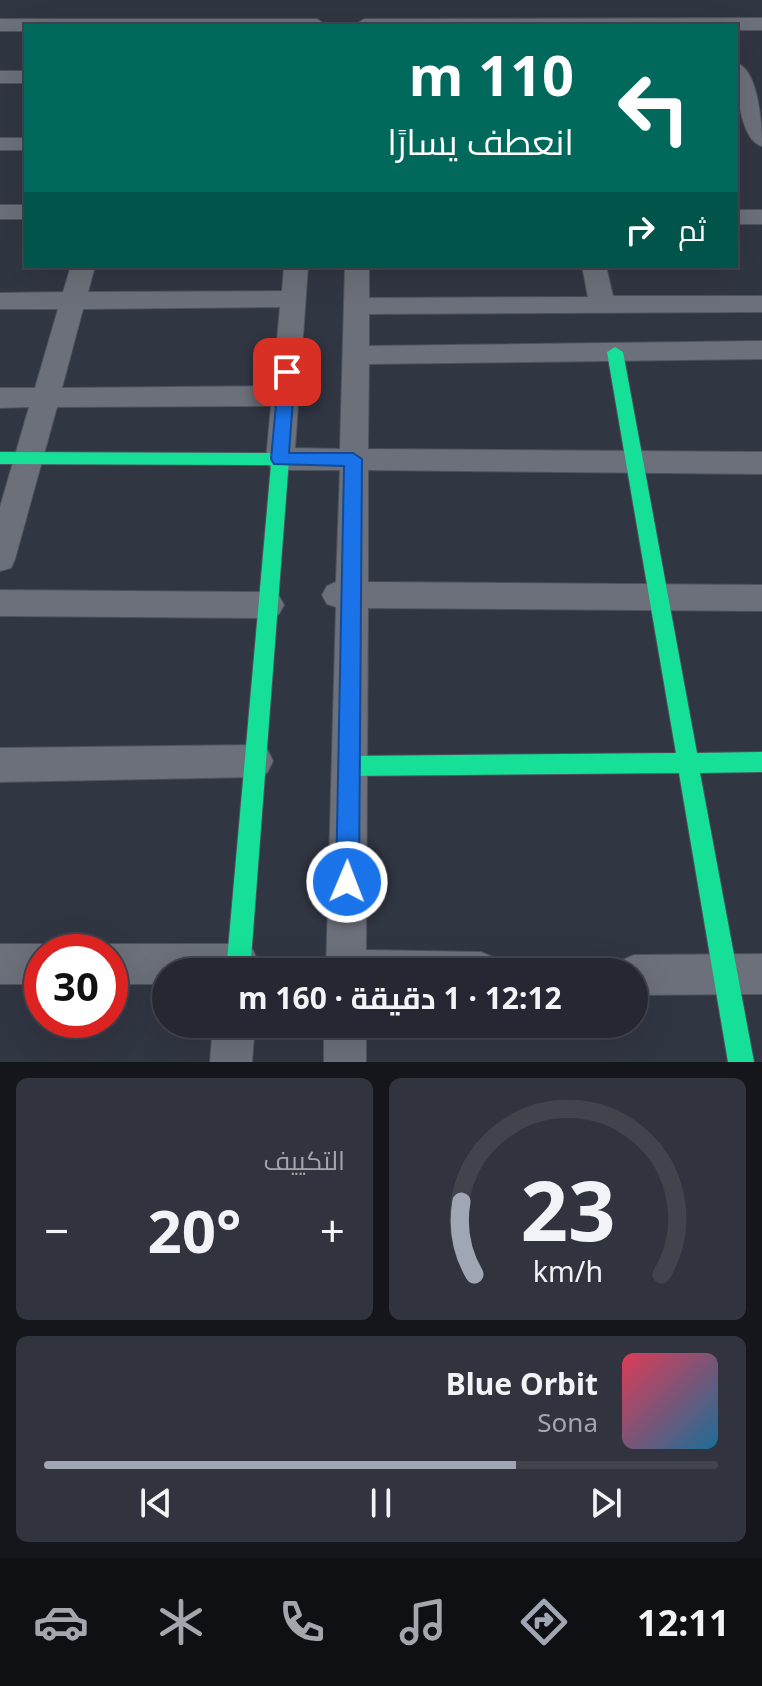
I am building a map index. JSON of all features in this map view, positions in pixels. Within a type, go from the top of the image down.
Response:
[{"type":"street","points":[[152,24],[159,0]]},
{"type":"street","points":[[317,24],[319,0]]},
{"type":"street","points":[[364,24],[365,0]]},
{"type":"street","points":[[539,0],[544,24]]},
{"type":"street","points":[[710,0],[720,24]]},
{"type":"street","points":[[738,25],[762,24]]},
{"type":"street","points":[[0,25],[24,25]]},
{"type":"street","points":[[738,75],[762,78]]},
{"type":"street","points":[[0,77],[24,77]]},
{"type":"street","points":[[738,78],[762,142],[738,144]]},
{"type":"street","points":[[0,144],[24,144]]},
{"type":"street","points":[[0,212],[24,212]]},
{"type":"street","points":[[738,217],[762,217]]},
{"type":"street","points":[[0,559],[82,268]]},
{"type":"street","points":[[239,958],[296,268]]},
{"type":"street","points":[[346,958],[349,766],[345,595],[353,459],[357,268]]},
{"type":"street","points":[[594,268],[602,305]]},
{"type":"street","points":[[0,301],[293,299]]},
{"type":"street","points":[[355,306],[762,304]]},
{"type":"street","points":[[355,355],[762,350]]},
{"type":"street","points":[[615,352],[688,763],[744,975],[741,1062]]},
{"type":"street","points":[[0,398],[285,396]]},
{"type":"street","points":[[0,458],[762,463]]},
{"type":"street","points":[[345,595],[762,598]]},
{"type":"street","points":[[0,603],[268,605]]},
{"type":"street","points":[[0,765],[255,761]]},
{"type":"street","points":[[349,766],[762,762]]},
{"type":"street","points":[[0,964],[24,964]]},
{"type":"street","points":[[128,965],[152,965]]},
{"type":"street","points":[[648,975],[744,975]]},
{"type":"street","points":[[231,1062],[233,1038]]},
{"type":"street","points":[[345,1038],[345,1062]]},
{"type":"traffic: fast","points":[[615,352],[741,1062]]},
{"type":"traffic: fast","points":[[0,458],[280,459],[239,958]]},
{"type":"traffic: fast","points":[[349,766],[762,762]]},
{"type":"route","points":[[287,372],[280,459],[353,459],[347,882]]}]
